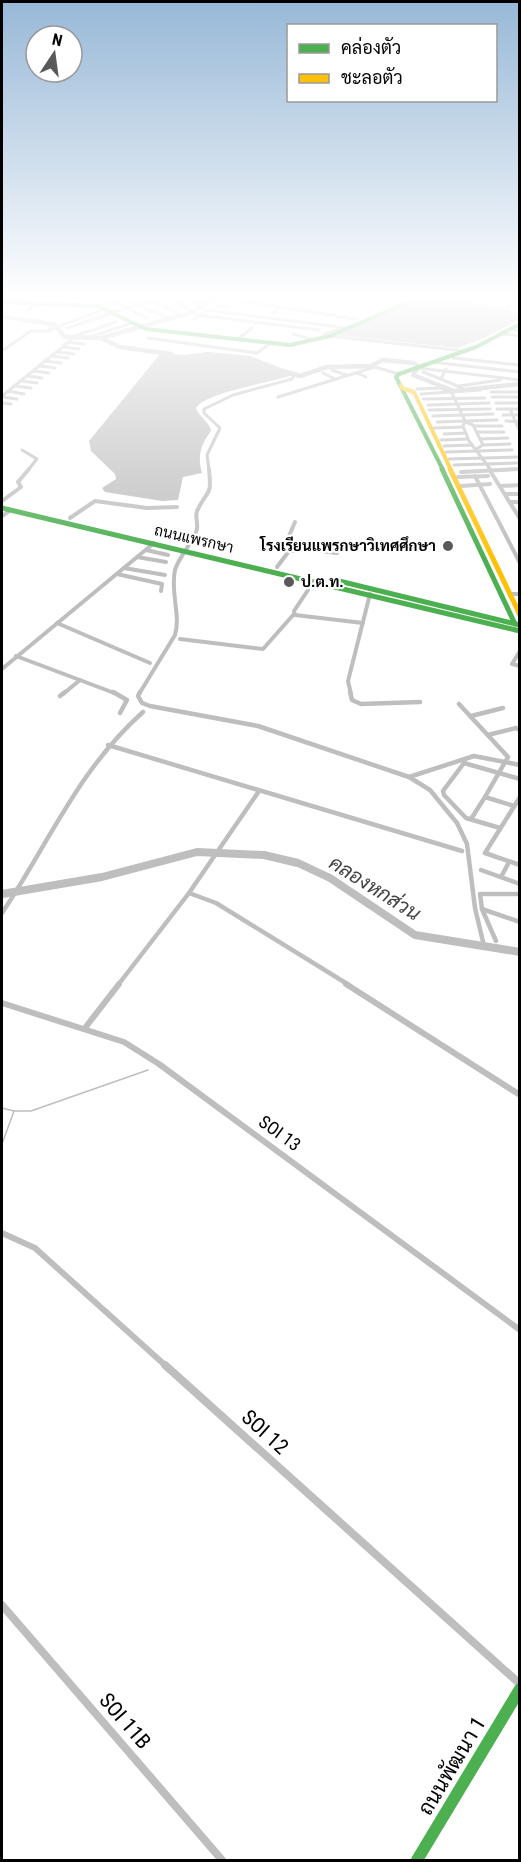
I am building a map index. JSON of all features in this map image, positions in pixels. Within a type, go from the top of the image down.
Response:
[{"type":"street","points":[[278,397],[317,385]]},
{"type":"street","points":[[400,385],[518,626]]},
{"type":"street","points":[[401,385],[402,388],[414,392],[519,615]]},
{"type":"street","points":[[457,385],[467,385]]},
{"type":"street","points":[[2,397],[15,386],[31,388]]},
{"type":"street","points":[[417,388],[440,388],[452,393],[465,421],[474,426],[502,426]]},
{"type":"street","points":[[421,394],[480,390]]},
{"type":"street","points":[[8,391],[24,394]]},
{"type":"street","points":[[491,392],[519,392]]},
{"type":"street","points":[[504,392],[517,422],[518,432]]},
{"type":"street","points":[[2,397],[17,399]]},
{"type":"street","points":[[492,397],[519,397]]},
{"type":"street","points":[[423,399],[484,398]]},
{"type":"street","points":[[2,403],[10,404]]},
{"type":"street","points":[[428,405],[489,403]]},
{"type":"street","points":[[496,403],[519,403]]},
{"type":"street","points":[[429,410],[490,409]]},
{"type":"street","points":[[497,409],[519,409]]},
{"type":"street","points":[[433,416],[493,414]]},
{"type":"street","points":[[503,415],[519,415]]},
{"type":"street","points":[[437,422],[496,420]]},
{"type":"street","points":[[465,421],[463,427],[468,439],[517,510],[519,519]]},
{"type":"street","points":[[506,422],[517,422]]},
{"type":"street","points":[[474,426],[483,445]]},
{"type":"street","points":[[434,428],[463,427]]},
{"type":"street","points":[[510,428],[518,432]]},
{"type":"street","points":[[477,432],[504,432]]},
{"type":"street","points":[[444,434],[466,433]]},
{"type":"street","points":[[480,438],[508,438]]},
{"type":"street","points":[[441,440],[468,439]]},
{"type":"street","points":[[477,450],[483,445],[510,444]]},
{"type":"street","points":[[444,446],[472,445]]},
{"type":"street","points":[[2,502],[21,487],[18,482],[36,461],[22,450]]},
{"type":"street","points":[[446,452],[512,450]]},
{"type":"street","points":[[449,459],[517,457]]},
{"type":"street","points":[[454,465],[517,463]]},
{"type":"street","points":[[461,471],[519,469]]},
{"type":"street","points":[[475,476],[519,563]]},
{"type":"street","points":[[458,477],[488,476]]},
{"type":"street","points":[[461,486],[490,484]]},
{"type":"street","points":[[501,486],[519,485]]},
{"type":"street","points":[[505,494],[519,494]]},
{"type":"street","points":[[70,518],[95,501],[147,508],[177,507]]},
{"type":"street","name":"ถนนแพรกษา","points":[[2,502],[370,594],[518,626]]},
{"type":"street","points":[[510,502],[519,502]]},
{"type":"street","name":"ถนนแพรกษา","points":[[2,508],[154,543],[177,546]]},
{"type":"street","points":[[2,516],[11,510]]},
{"type":"street","points":[[289,551],[281,547],[286,543],[295,522]]},
{"type":"street","points":[[2,669],[154,543]]},
{"type":"street","points":[[286,543],[296,543],[299,548]]},
{"type":"street","points":[[277,567],[289,551],[299,548],[337,553]]},
{"type":"street","name":"ถนนแพรกษา","points":[[189,549],[277,567],[459,613]]},
{"type":"street","points":[[146,550],[168,555]]},
{"type":"street","points":[[137,557],[166,562]]},
{"type":"street","points":[[124,568],[165,575]]},
{"type":"street","points":[[117,574],[162,584],[160,591]]},
{"type":"street","points":[[294,614],[308,590]]},
{"type":"street","points":[[370,594],[348,681],[352,700],[368,704],[420,702]]},
{"type":"street","points":[[510,594],[519,594]]},
{"type":"street","points":[[180,639],[263,649],[281,630],[289,616],[294,614],[363,623]]},
{"type":"street","points":[[57,624],[150,663]]},
{"type":"street","points":[[519,651],[512,664],[519,666]]},
{"type":"street","points":[[16,656],[126,698],[120,713]]},
{"type":"street","points":[[60,696],[80,680]]},
{"type":"street","points":[[459,704],[507,757],[471,819]]},
{"type":"street","points":[[471,716],[504,708]]},
{"type":"street","points":[[2,913],[21,885],[84,777],[122,729],[143,712]]},
{"type":"street","points":[[488,735],[516,728],[519,730]]},
{"type":"street","points":[[108,745],[462,851]]},
{"type":"street","points":[[500,828],[461,814],[443,791],[464,763],[519,779]]},
{"type":"street","points":[[85,1028],[189,893],[259,790]]},
{"type":"street","points":[[485,797],[514,806]]},
{"type":"street","points":[[519,797],[485,853],[519,866]]},
{"type":"street","points":[[501,877],[509,862]]},
{"type":"street","points":[[481,870],[519,884]]},
{"type":"street","points":[[189,893],[216,903],[270,935],[519,1095]]},
{"type":"street","points":[[496,941],[482,909],[480,894],[518,894]]},
{"type":"street","points":[[482,909],[519,922]]},
{"type":"street","name":"SOI 13","points":[[2,1004],[124,1042],[159,1064],[519,1330]]},
{"type":"street","name":"SOI 12","points":[[2,1233],[35,1248],[500,1667]]},
{"type":"street","name":"SOI 11B","points":[[2,1605],[222,1860]]},
{"type":"street","points":[[500,1667],[519,1684]]},
{"type":"street","name":"ถนนพัฒนา 1","points":[[417,1860],[519,1689]]},
{"type":"shaded area","points":[[135,385],[254,385],[212,397],[196,408],[211,431],[201,450],[202,473],[183,477],[178,500],[162,501],[105,492],[102,488],[116,479],[115,474],[91,451],[89,441]]},
{"type":"waterway","points":[[209,470],[207,455],[220,428],[204,413],[204,409],[233,395],[270,385]]},
{"type":"waterway","points":[[438,385],[454,391],[512,385]]},
{"type":"waterway","points":[[139,694],[175,635],[177,627],[175,570],[196,533],[197,511],[210,485],[209,469]]},
{"type":"waterway","points":[[139,694],[142,703],[150,706],[258,726],[409,777]]},
{"type":"waterway","points":[[409,777],[474,756],[520,765]]},
{"type":"waterway","points":[[409,777],[430,790],[457,823],[467,844],[475,908],[484,946]]},
{"type":"waterway","name":"คลองหกส่วน","points":[[2,894],[102,877],[197,852],[264,855],[298,863],[330,878],[415,935],[520,952]]},
{"type":"waterway","points":[[14,1111],[31,1111],[148,1070]]},
{"type":"waterway","points":[[2,1108],[14,1111]]},
{"type":"waterway","points":[[2,1144],[14,1111]]},
{"type":"traffic: fast","points":[[400,385],[471,527],[515,624]]},
{"type":"traffic: fast","points":[[2,508],[520,631]]},
{"type":"traffic: fast","points":[[339,581],[520,625]]},
{"type":"traffic: fast","points":[[417,1860],[520,1689]]},
{"type":"traffic: slow","points":[[401,385],[402,388],[414,392],[520,615]]},
{"type":"place","name":"โรงเรียนแพรกษาวิเทศศึกษา","points":[[448,546]]},
{"type":"place","name":"ป.ต.ท.","points":[[289,582]]}]
